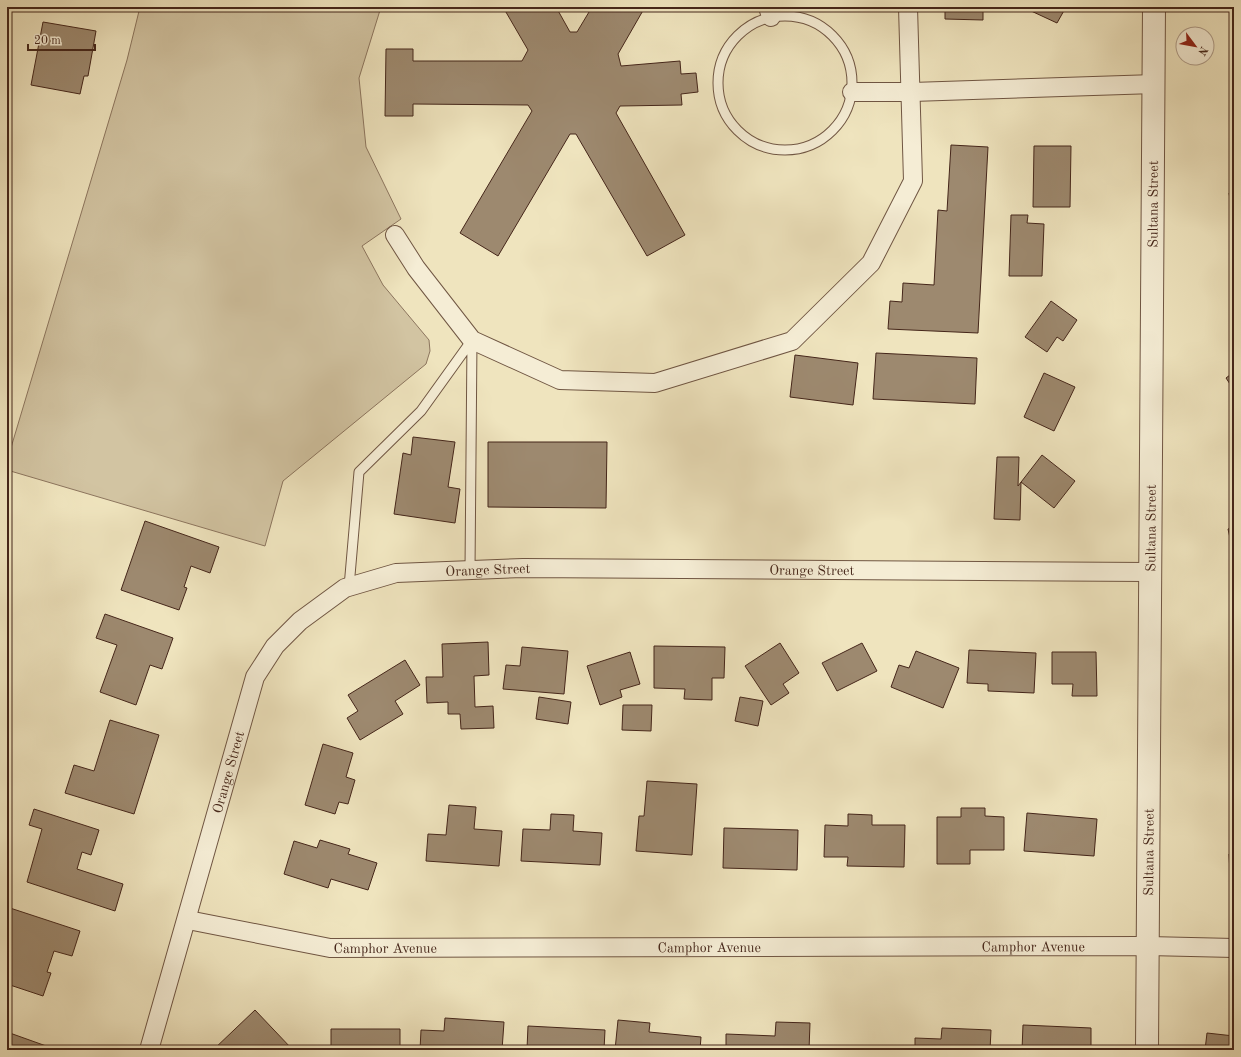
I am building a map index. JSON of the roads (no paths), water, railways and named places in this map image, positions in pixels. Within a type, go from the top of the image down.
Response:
[{"type":"street","points":[[395,235],[416,268],[472,340],[560,380],[655,383],[792,341],[871,263],[913,182],[912,92],[908,7]]},
{"type":"street","name":"Sultana Street","points":[[1147,1050],[1155,84],[1154,7]]},
{"type":"street","points":[[852,92],[912,92],[1155,84]]},
{"type":"street","name":"Orange Street","points":[[149,1050],[188,920],[255,677],[275,646],[300,621],[345,588],[396,573],[523,568],[1150,572]]},
{"type":"street","name":"Camphor Avenue","points":[[188,920],[330,948],[1148,946],[1234,948]]},
{"type":"lane","points":[[769,12],[805,19],[825,28],[840,43],[850,62],[852,92],[849,106],[838,126],[822,141],[801,150],[778,151],[756,145],[738,132],[725,114],[718,92],[719,70],[727,49],[742,32],[769,12]]},
{"type":"lane","points":[[470,570],[472,340]]},
{"type":"lane","points":[[349,587],[359,472],[421,411],[472,340]]}]
